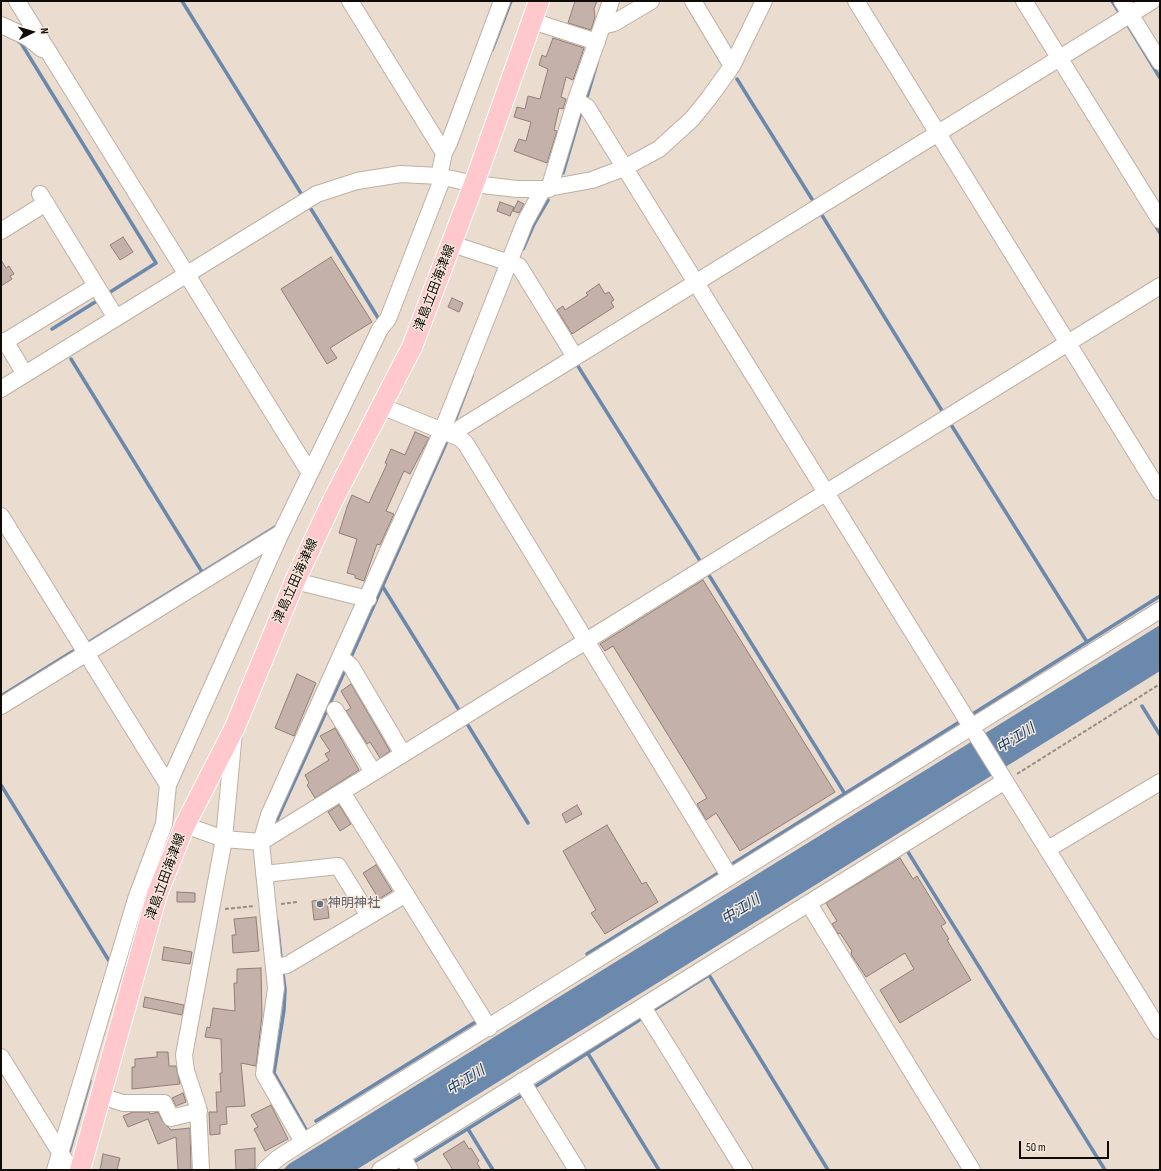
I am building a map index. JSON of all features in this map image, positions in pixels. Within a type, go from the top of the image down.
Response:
[{"type":"main road","name":"津島立田海津線","points":[[80,1170],[158,894],[185,825],[235,727],[295,581],[332,502],[412,347],[452,244],[539,1]]},
{"type":"street","points":[[17,1],[310,473]]},
{"type":"street","points":[[350,1],[444,153]]},
{"type":"street","points":[[56,1170],[136,899],[164,824],[168,785],[280,533],[380,329],[388,319],[441,177],[444,153],[502,1]]},
{"type":"street","points":[[304,1142],[264,1074],[276,988],[261,842],[270,815],[341,658],[447,433],[508,262],[524,222],[546,189],[611,1]]},
{"type":"street","points":[[602,26],[614,23],[651,1]]},
{"type":"street","points":[[693,1],[732,66]]},
{"type":"street","points":[[1,389],[317,194],[357,181],[401,174],[441,177],[474,184],[518,189],[546,189],[592,180],[624,168],[659,149],[692,119],[732,66],[764,1]]},
{"type":"street","points":[[856,1],[1160,492]]},
{"type":"street","points":[[1024,1],[1160,220]]},
{"type":"street","points":[[447,433],[462,427],[1060,58],[1125,13],[1152,1]]},
{"type":"street","points":[[1125,13],[1160,62]]},
{"type":"street","points":[[532,21],[597,42]]},
{"type":"street","points":[[1,25],[27,37],[51,56]]},
{"type":"street","points":[[576,100],[587,107],[1160,1031]]},
{"type":"street","points":[[1,231],[43,198],[116,318]]},
{"type":"street","points":[[452,244],[519,266],[575,357]]},
{"type":"street","points":[[25,374],[3,342],[96,286]]},
{"type":"street","points":[[185,825],[224,839],[261,842],[827,494],[1160,286]]},
{"type":"street","points":[[381,406],[447,433],[466,444],[730,877]]},
{"type":"street","points":[[1,516],[168,785]]},
{"type":"street","points":[[1,706],[280,533]]},
{"type":"street","points":[[295,581],[368,599]]},
{"type":"street","points":[[265,1170],[278,1158],[730,877],[974,731],[1160,610]]},
{"type":"street","points":[[341,658],[351,666],[403,754]]},
{"type":"street","points":[[335,710],[373,772]]},
{"type":"street","points":[[201,1170],[199,1111],[186,1071],[184,1055],[224,839],[235,727]]},
{"type":"street","points":[[380,1170],[809,904],[1004,778]]},
{"type":"street","points":[[1048,849],[1160,782]]},
{"type":"street","points":[[342,792],[489,1028]]},
{"type":"street","points":[[264,874],[338,866],[369,916]]},
{"type":"street","points":[[274,967],[287,965],[406,894]]},
{"type":"street","points":[[809,904],[972,1170]]},
{"type":"street","points":[[643,1007],[744,1170]]},
{"type":"street","points":[[1,1057],[71,1170]]},
{"type":"street","points":[[522,1081],[577,1170]]},
{"type":"street","points":[[100,1096],[123,1102],[164,1103],[171,1118],[199,1111]]},
{"type":"street","points":[[402,1156],[410,1170]]},
{"type":"path","points":[[1004,778],[1160,684]]},
{"type":"water","name":"中江川","points":[[1160,625],[1160,671],[356,1170],[283,1170],[289,1164]]},
{"type":"building","points":[[575,1],[597,1],[594,9],[595,17],[591,30],[568,23]]},
{"type":"building","points":[[553,38],[584,48],[573,80],[566,77],[561,97],[566,99],[563,109],[559,108],[554,130],[557,131],[547,163],[514,151],[519,139],[526,141],[531,122],[514,117],[517,107],[525,109],[528,96],[540,99],[548,69],[539,65],[542,55],[546,57]]},
{"type":"building","points":[[518,201],[524,204],[519,213],[513,211]]},
{"type":"building","points":[[500,202],[514,207],[510,216],[497,211]]},
{"type":"building","points":[[123,237],[133,252],[120,260],[110,245]]},
{"type":"building","points":[[331,257],[372,322],[330,348],[337,358],[327,364],[281,289]]},
{"type":"building","points":[[1,260],[6,268],[9,266],[14,274],[10,276],[12,279],[1,286]]},
{"type":"building","points":[[599,284],[605,294],[609,292],[614,300],[611,302],[614,307],[572,334],[557,310],[563,306],[565,310],[588,295],[586,293]]},
{"type":"building","points":[[452,298],[463,303],[459,312],[448,307]]},
{"type":"building","points":[[415,432],[429,438],[410,474],[404,471],[386,511],[394,514],[380,545],[377,544],[364,581],[355,578],[355,575],[347,573],[357,539],[339,533],[347,507],[352,495],[369,503],[387,464],[385,463],[391,449],[405,455]]},
{"type":"building","points":[[703,580],[835,792],[740,851],[716,813],[706,820],[697,804],[707,798],[613,646],[605,651],[600,644]]},
{"type":"building","points":[[297,674],[316,683],[294,736],[275,728]]},
{"type":"building","points":[[351,684],[390,751],[380,758],[370,742],[367,744],[346,711],[351,708],[341,691]]},
{"type":"building","points":[[335,728],[359,770],[315,798],[307,785],[309,783],[305,775],[329,760],[325,754],[330,751],[320,736]]},
{"type":"building","points":[[339,805],[351,824],[340,831],[328,812]]},
{"type":"building","points":[[577,805],[582,814],[566,823],[562,814]]},
{"type":"building","points":[[607,825],[642,884],[646,882],[658,902],[605,934],[591,913],[596,910],[563,851]]},
{"type":"building","points":[[900,858],[913,879],[917,876],[946,923],[941,926],[949,939],[947,940],[971,980],[900,1023],[880,990],[914,969],[905,953],[866,977],[851,954],[852,951],[832,924],[837,921],[826,903]]},
{"type":"building","points":[[376,865],[392,891],[374,902],[372,899],[377,896],[363,873]]},
{"type":"building","points":[[177,892],[195,893],[195,902],[177,902]]},
{"type":"building","points":[[327,899],[329,918],[314,920],[312,901]]},
{"type":"building","points":[[256,917],[259,951],[233,953],[232,935],[236,935],[234,919]]},
{"type":"building","points":[[164,947],[192,952],[190,964],[162,960]]},
{"type":"building","points":[[261,968],[262,1016],[256,1066],[241,1063],[245,1106],[226,1107],[227,1124],[220,1125],[220,1134],[210,1135],[209,1112],[217,1112],[216,1092],[221,1092],[220,1073],[222,1073],[221,1039],[205,1037],[207,1027],[210,1028],[213,1008],[235,1011],[234,983],[237,983],[237,969]]},
{"type":"building","points":[[145,997],[184,1005],[182,1015],[143,1007]]},
{"type":"building","points":[[157,1052],[168,1052],[169,1066],[176,1066],[180,1084],[132,1089],[132,1067],[135,1067],[135,1059],[157,1057]]},
{"type":"building","points":[[183,1093],[186,1102],[176,1106],[172,1098]]},
{"type":"building","points":[[271,1105],[288,1139],[265,1151],[254,1129],[258,1127],[251,1115]]},
{"type":"building","points":[[133,1112],[149,1112],[150,1114],[158,1112],[163,1122],[171,1130],[190,1128],[191,1170],[178,1170],[176,1137],[158,1144],[148,1119],[128,1127],[123,1116]]},
{"type":"building","points":[[464,1141],[469,1149],[471,1148],[479,1161],[477,1163],[481,1170],[453,1170],[443,1154]]},
{"type":"building","points":[[255,1148],[255,1169],[236,1170],[235,1150]]},
{"type":"building","points":[[103,1154],[120,1158],[117,1170],[100,1170]]},
{"type":"waterway","points":[[182,1],[302,195]]},
{"type":"waterway","points":[[492,50],[511,1]]},
{"type":"waterway","points":[[1112,1],[1121,15]]},
{"type":"waterway","points":[[1126,22],[1160,78]]},
{"type":"waterway","points":[[19,42],[156,263],[107,294]]},
{"type":"waterway","points":[[587,97],[597,63]]},
{"type":"waterway","points":[[737,79],[815,204]]},
{"type":"waterway","points":[[563,173],[581,112]]},
{"type":"waterway","points":[[523,249],[534,224],[548,200]]},
{"type":"waterway","points":[[311,209],[380,321]]},
{"type":"waterway","points":[[820,212],[944,414]]},
{"type":"waterway","points":[[1154,223],[1160,233]]},
{"type":"waterway","points":[[52,329],[100,299]]},
{"type":"waterway","points":[[71,359],[202,572]]},
{"type":"waterway","points":[[576,363],[702,564]]},
{"type":"waterway","points":[[453,426],[472,376]]},
{"type":"waterway","points":[[950,423],[1087,642]]},
{"type":"waterway","points":[[351,657],[447,441]]},
{"type":"waterway","points":[[86,644],[277,526]]},
{"type":"waterway","points":[[707,572],[845,794]]},
{"type":"waterway","points":[[383,587],[459,710]]},
{"type":"waterway","points":[[971,715],[1160,596]]},
{"type":"waterway","points":[[1,696],[75,650]]},
{"type":"waterway","points":[[275,824],[346,668]]},
{"type":"waterway","points":[[1142,706],[1160,735]]},
{"type":"waterway","points":[[729,866],[961,721]]},
{"type":"waterway","points":[[466,722],[528,823]]},
{"type":"waterway","points":[[1,785],[111,964]]},
{"type":"waterway","points":[[908,852],[1105,1170]]},
{"type":"waterway","points":[[587,954],[720,872]]},
{"type":"waterway","points":[[277,921],[281,958]]},
{"type":"waterway","points":[[283,974],[285,989],[284,1010],[274,1073],[308,1133]]},
{"type":"waterway","points":[[652,1011],[709,975],[828,1170]]},
{"type":"waterway","points":[[533,1088],[644,1017]]},
{"type":"waterway","points":[[316,1121],[477,1021]]},
{"type":"waterway","points":[[587,1052],[659,1170]]},
{"type":"waterway","points":[[68,1156],[90,1081]]},
{"type":"waterway","points":[[414,1162],[524,1094]]},
{"type":"waterway","points":[[468,1129],[493,1170]]},
{"type":"place","name":"神明神社","points":[[320,904]]}]
